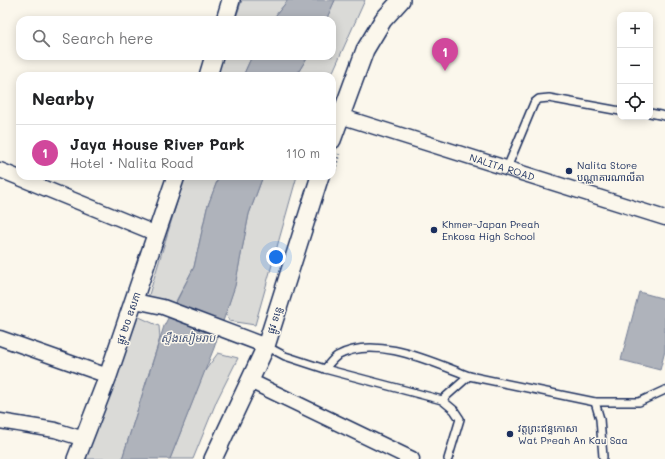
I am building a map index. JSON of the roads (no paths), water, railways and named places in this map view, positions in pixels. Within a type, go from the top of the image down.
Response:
[{"type":"street","points":[[226,16],[231,0]]},
{"type":"street","points":[[336,128],[365,50],[383,20],[401,0]]},
{"type":"street","points":[[209,72],[213,60]]},
{"type":"street","name":"NALITA ROAD","points":[[340,116],[665,218]]},
{"type":"street","points":[[0,170],[16,177]]},
{"type":"street","points":[[25,180],[157,234]]},
{"type":"street","name":"ផ្លូវ ២០ ឧសភា","points":[[76,459],[135,301],[175,180]]},
{"type":"street","name":"ផ្លូវ ទន្លេ","points":[[213,459],[266,346],[319,180]]},
{"type":"street","points":[[135,301],[169,310],[248,338],[266,346]]},
{"type":"street","points":[[0,338],[108,376]]},
{"type":"street","points":[[250,381],[412,459]]},
{"type":"street","points":[[0,421],[55,430],[84,439]]},
{"type":"lane","points":[[507,168],[534,103],[539,98],[549,98],[617,110]]},
{"type":"lane","points":[[653,114],[665,116]]},
{"type":"lane","points":[[266,346],[285,356],[325,369],[442,400],[454,410],[460,418],[448,459]]},
{"type":"lane","points":[[325,369],[336,356],[357,348],[377,348],[402,351],[469,376],[596,402],[639,402],[665,390]]},
{"type":"lane","points":[[442,400],[469,376]]},
{"type":"lane","points":[[596,402],[600,418],[603,457]]},
{"type":"water","points":[[288,0],[335,0],[328,16],[275,16]]},
{"type":"water","points":[[250,60],[306,60],[298,72],[245,72]]},
{"type":"water","name":"ស្ទឹងសៀមរាប","points":[[218,180],[262,180],[249,214],[235,286],[214,348],[170,459],[122,459],[164,326],[194,267],[207,208]]},
{"type":"water","points":[[639,292],[665,299],[665,351],[660,370],[621,360]]},
{"type":"place","name":"Jaya House River Park","points":[[445,71]]},
{"type":"place","name":"Nalita Store បណ្ណាគារណាលីតា","points":[[569,171]]},
{"type":"place","name":"Khmer-Japan Preah Enkosa High School","points":[[434,230]]},
{"type":"place","name":"វត្តព្រះឥន្ទកោសា Wat Preah An Kau Saa","points":[[510,434]]}]
